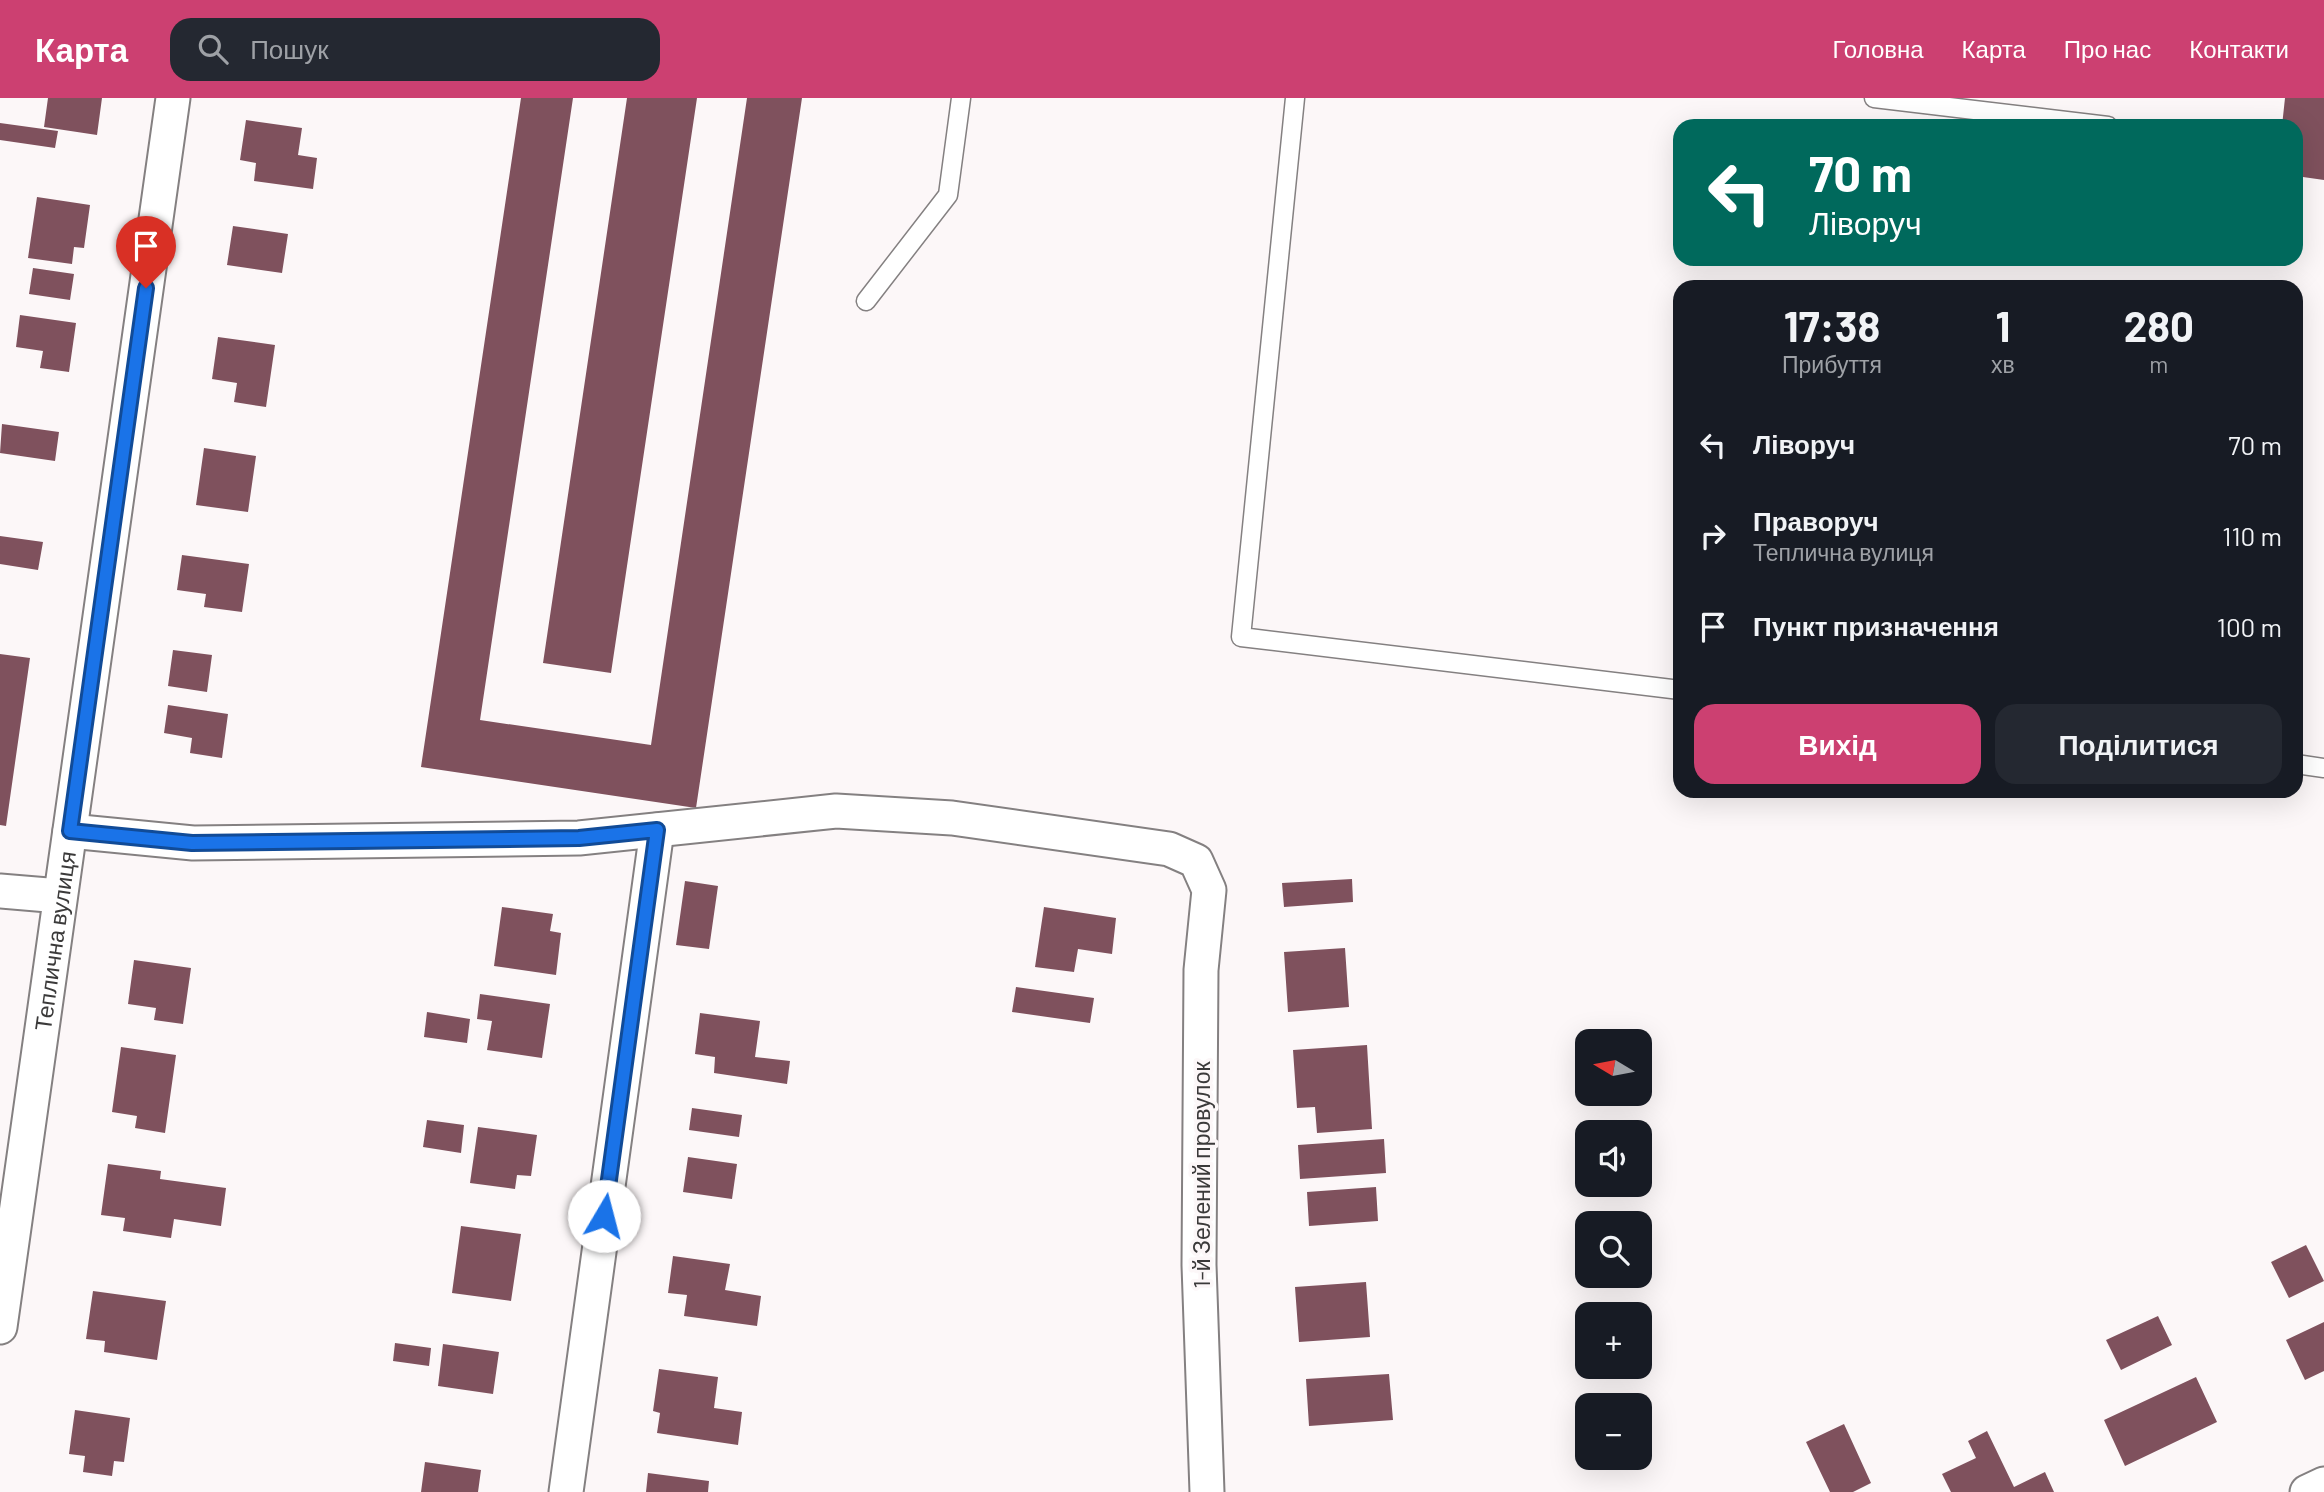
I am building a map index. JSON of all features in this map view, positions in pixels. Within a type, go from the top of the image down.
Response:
[{"type":"street","name":"Теплична вулиця","points":[[0,1326],[173,98]]},
{"type":"street","name":"1-й Зелений провулок","points":[[657,830],[836,811],[952,818],[1169,849],[1196,861],[1209,890],[1201,970],[1199,1265],[1206,1492]]},
{"type":"street","points":[[70,831],[192,843],[579,838],[657,830],[566,1492]]},
{"type":"street","points":[[0,891],[60,896]]},
{"type":"street","points":[[2307,1492],[2324,1484]]},
{"type":"lane","points":[[866,301],[948,195],[961,98]]},
{"type":"lane","points":[[1295,98],[1241,637],[1673,689]]},
{"type":"lane","points":[[1874,98],[2050,119]]},
{"type":"lane","points":[[2303,765],[2324,768]]},
{"type":"building","points":[[48,98],[102,98],[97,135],[44,127]]},
{"type":"building","points":[[521,98],[573,98],[480,720],[651,745],[747,98],[802,98],[696,808],[421,767]]},
{"type":"building","points":[[627,98],[697,98],[611,673],[543,663]]},
{"type":"building","points":[[2285,98],[2324,98],[2324,180],[2303,177],[2303,119],[2283,119]]},
{"type":"building","points":[[246,120],[302,128],[298,155],[317,158],[313,189],[254,181],[256,163],[240,160]]},
{"type":"building","points":[[0,123],[58,131],[55,148],[0,140]]},
{"type":"building","points":[[37,197],[90,205],[84,248],[74,247],[72,264],[28,258]]},
{"type":"building","points":[[233,226],[288,234],[282,273],[227,265]]},
{"type":"building","points":[[33,268],[74,274],[70,300],[29,294]]},
{"type":"building","points":[[20,315],[76,323],[69,372],[40,368],[43,351],[16,347]]},
{"type":"building","points":[[218,337],[275,345],[266,407],[234,402],[237,383],[212,379]]},
{"type":"building","points":[[2,424],[59,432],[55,461],[0,453]]},
{"type":"building","points":[[204,448],[256,456],[248,512],[196,505]]},
{"type":"building","points":[[0,536],[43,542],[38,570],[0,564]]},
{"type":"building","points":[[182,555],[249,564],[242,612],[204,607],[206,594],[177,590]]},
{"type":"building","points":[[173,650],[212,655],[207,692],[168,686]]},
{"type":"building","points":[[0,654],[30,658],[6,826],[0,825]]},
{"type":"building","points":[[168,705],[228,714],[222,758],[190,753],[192,738],[164,733]]},
{"type":"building","points":[[1352,879],[1353,902],[1284,907],[1282,883]]},
{"type":"building","points":[[685,881],[718,886],[709,949],[676,945]]},
{"type":"building","points":[[502,907],[553,914],[550,931],[561,933],[556,975],[494,966]]},
{"type":"building","points":[[1044,907],[1116,918],[1112,954],[1078,949],[1074,972],[1035,967]]},
{"type":"building","points":[[1345,948],[1349,1007],[1288,1012],[1284,952]]},
{"type":"building","points":[[134,960],[191,968],[183,1024],[154,1020],[156,1008],[128,1004]]},
{"type":"building","points":[[1016,987],[1094,998],[1090,1023],[1012,1012]]},
{"type":"building","points":[[480,994],[550,1004],[542,1058],[487,1050],[492,1021],[477,1019]]},
{"type":"building","points":[[427,1012],[470,1019],[467,1043],[424,1037]]},
{"type":"building","points":[[700,1013],[760,1021],[755,1057],[790,1061],[787,1084],[714,1073],[715,1057],[695,1054]]},
{"type":"building","points":[[1367,1045],[1372,1129],[1317,1133],[1315,1107],[1297,1108],[1293,1050]]},
{"type":"building","points":[[121,1047],[176,1055],[165,1133],[135,1128],[137,1116],[112,1112]]},
{"type":"building","points":[[692,1108],[742,1115],[739,1137],[689,1130]]},
{"type":"building","points":[[427,1120],[464,1125],[461,1153],[423,1147]]},
{"type":"building","points":[[478,1127],[537,1135],[531,1176],[517,1175],[515,1189],[470,1183]]},
{"type":"building","points":[[1384,1139],[1386,1173],[1300,1179],[1298,1145]]},
{"type":"building","points":[[688,1157],[737,1164],[732,1199],[683,1192]]},
{"type":"building","points":[[108,1164],[161,1171],[160,1179],[226,1188],[221,1226],[174,1219],[171,1238],[123,1231],[125,1218],[101,1215]]},
{"type":"building","points":[[1376,1187],[1378,1221],[1309,1226],[1307,1192]]},
{"type":"building","points":[[461,1226],[521,1234],[511,1301],[452,1293]]},
{"type":"building","points":[[2306,1245],[2324,1281],[2289,1298],[2271,1262]]},
{"type":"building","points":[[673,1256],[730,1264],[725,1290],[761,1296],[757,1326],[684,1316],[687,1295],[668,1293]]},
{"type":"building","points":[[1366,1282],[1370,1337],[1299,1342],[1295,1287]]},
{"type":"building","points":[[93,1291],[166,1301],[157,1360],[104,1352],[105,1341],[86,1339]]},
{"type":"building","points":[[2158,1316],[2172,1345],[2121,1370],[2106,1340]]},
{"type":"building","points":[[2324,1322],[2324,1371],[2305,1380],[2286,1340]]},
{"type":"building","points":[[395,1343],[431,1348],[429,1366],[393,1361]]},
{"type":"building","points":[[443,1344],[499,1352],[493,1394],[438,1386]]},
{"type":"building","points":[[659,1369],[718,1377],[714,1408],[742,1412],[738,1445],[657,1433],[660,1413],[653,1411]]},
{"type":"building","points":[[1389,1374],[1393,1420],[1309,1426],[1306,1379]]},
{"type":"building","points":[[2196,1377],[2217,1422],[2125,1466],[2104,1420]]},
{"type":"building","points":[[75,1410],[130,1418],[124,1462],[114,1461],[112,1476],[83,1472],[85,1456],[69,1454]]},
{"type":"building","points":[[1844,1424],[1871,1483],[1853,1492],[1830,1492],[1806,1442]]},
{"type":"building","points":[[1987,1431],[2014,1487],[2045,1472],[2054,1492],[1951,1492],[1942,1474],[1976,1458],[1968,1441]]},
{"type":"building","points":[[425,1462],[481,1470],[478,1492],[421,1492]]},
{"type":"building","points":[[648,1473],[709,1481],[708,1492],[646,1492]]},
{"type":"route","points":[[146,288],[70,831],[192,843],[579,838],[657,830],[604,1216]]}]
